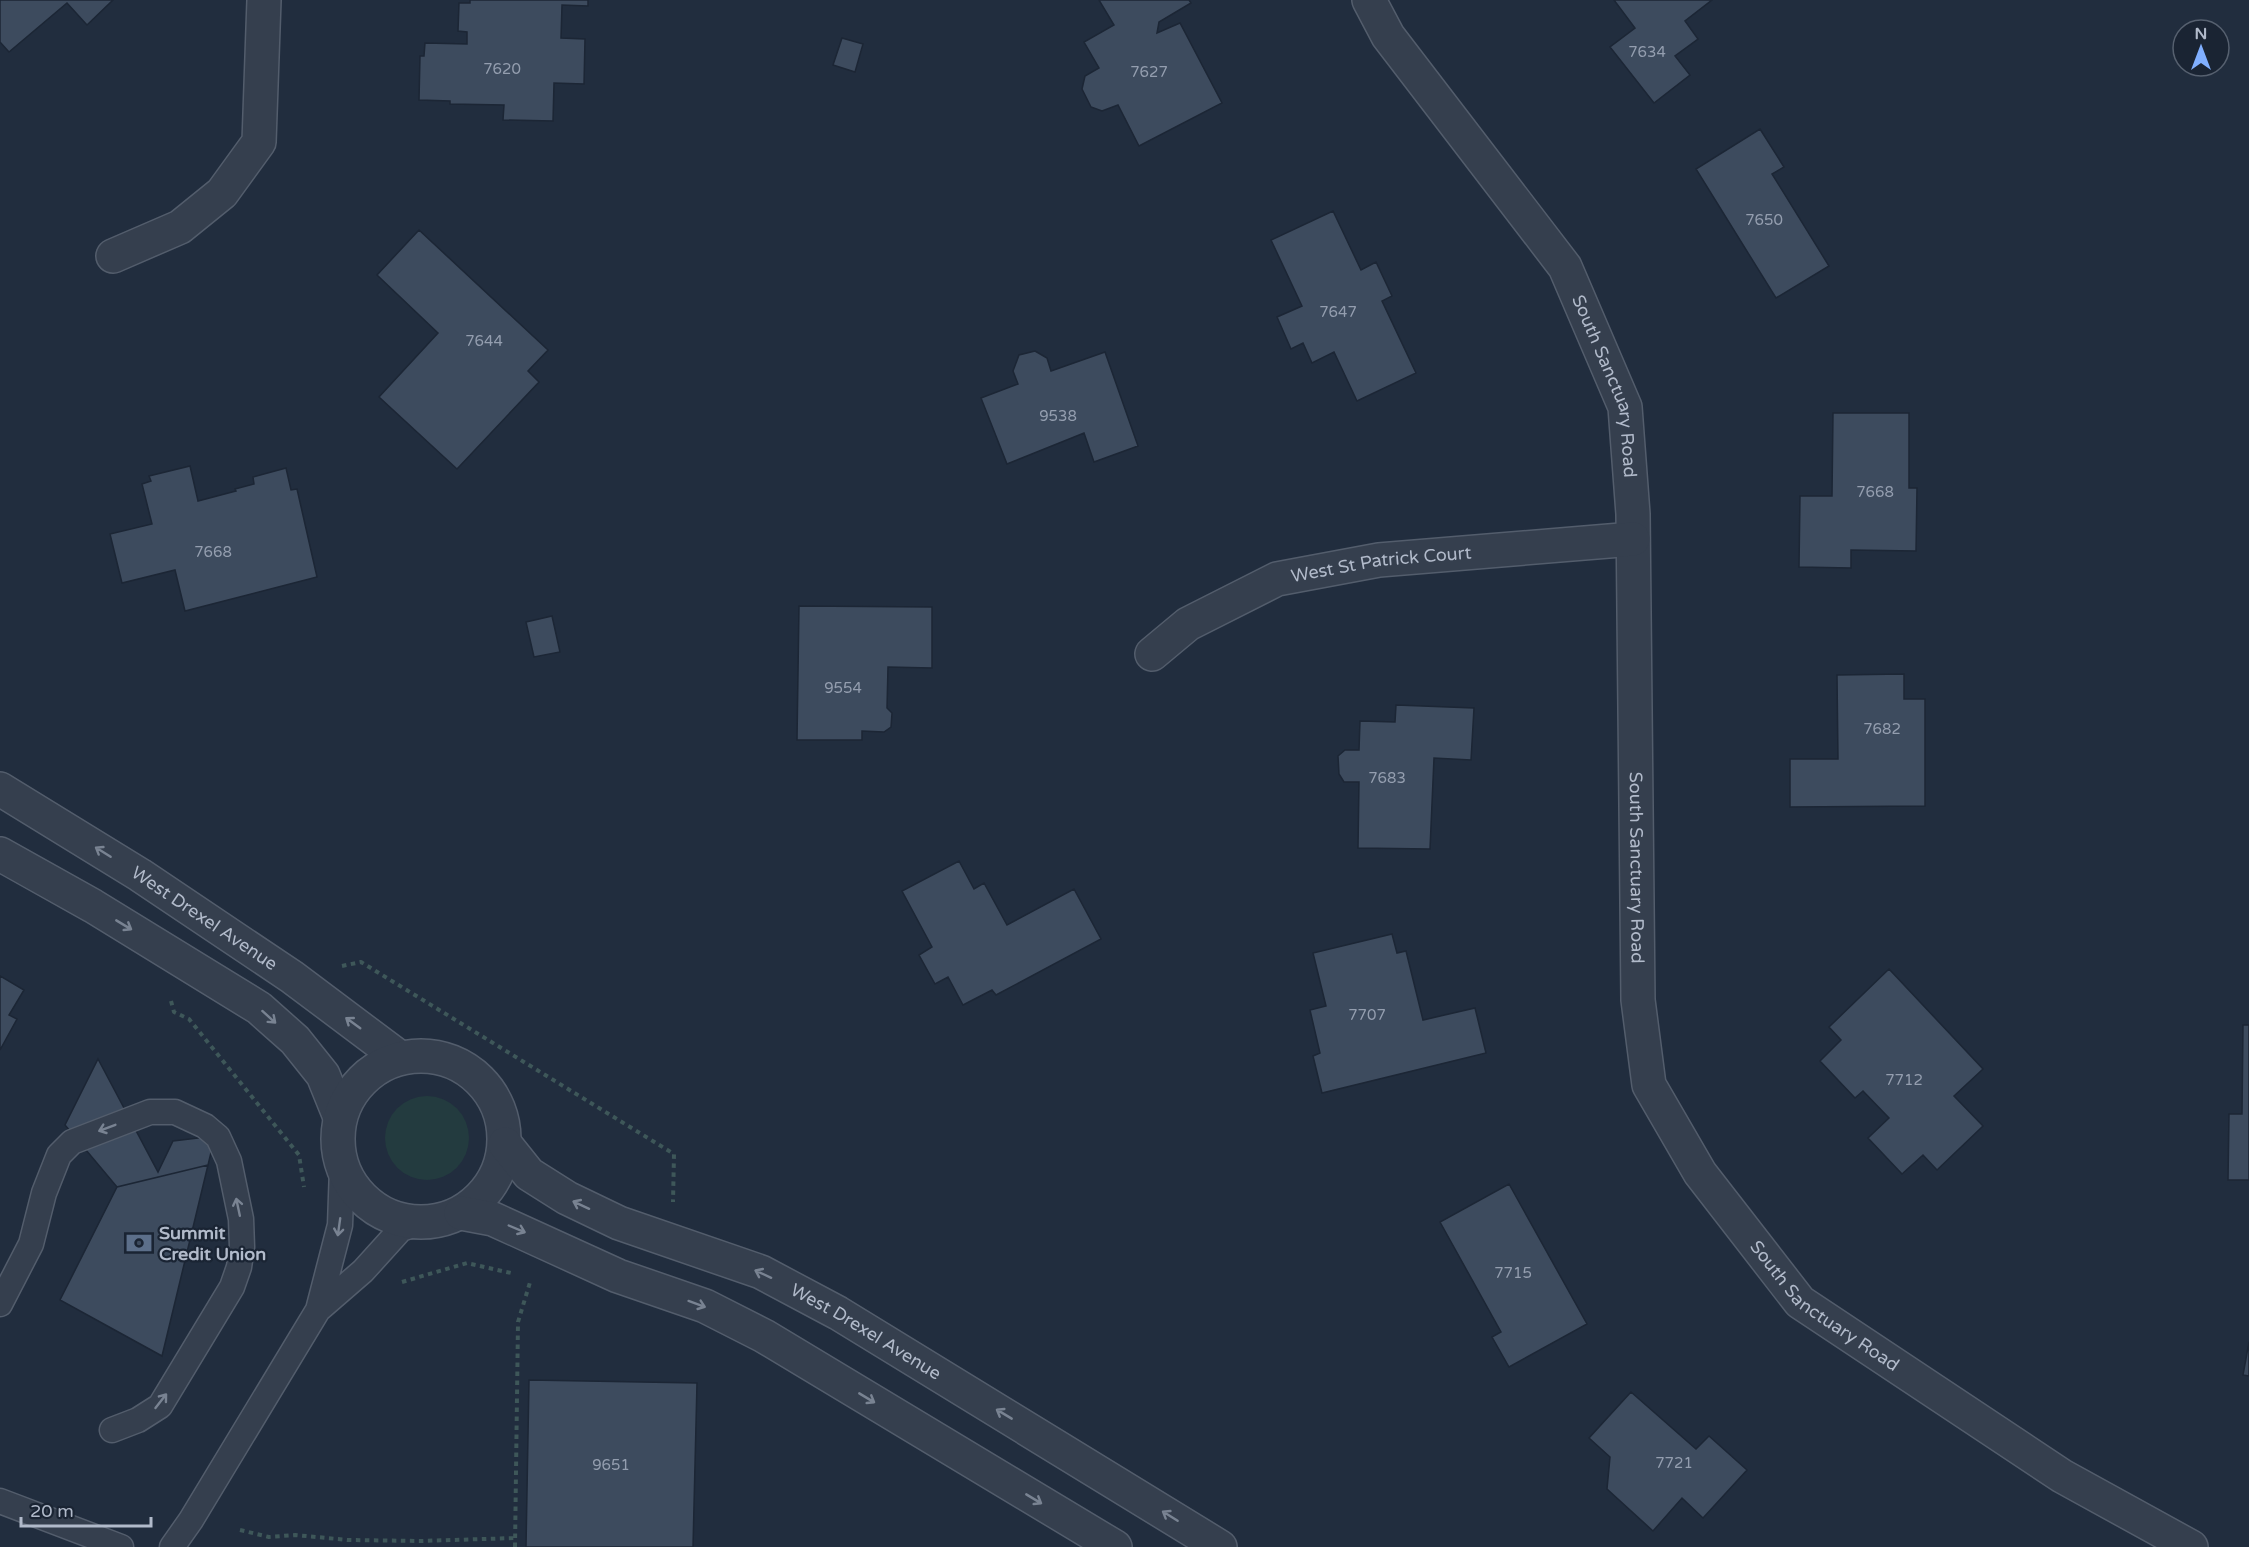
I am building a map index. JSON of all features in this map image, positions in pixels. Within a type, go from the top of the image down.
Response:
[{"type":"street","points":[[113,256],[180,227],[222,193],[259,142],[264,0]]},
{"type":"street","name":"South Sanctuary Road","points":[[1369,0],[1388,36],[1565,267],[1625,407],[1633,539],[1638,1000],[1649,1085],[1700,1173],[1800,1302],[2062,1476],[2191,1547]]},
{"type":"street","name":"West St Patrick Court","points":[[1152,654],[1188,624],[1276,579],[1378,560],[1633,539]]},
{"type":"street","name":"West Drexel Avenue","points":[[0,789],[140,875],[292,977],[400,1058]]},
{"type":"street","name":"West Drexel Avenue","points":[[0,854],[93,906],[259,1008],[295,1040],[323,1075],[340,1117]]},
{"type":"street","name":"West Drexel Avenue","points":[[426,1056],[451,1061],[474,1074],[491,1093],[502,1117],[505,1143],[494,1179],[483,1195],[461,1213],[441,1221],[419,1223],[394,1218],[372,1208],[354,1190],[342,1168],[337,1143],[340,1117],[353,1090],[374,1070],[400,1058],[426,1056]]},
{"type":"street","name":"West Drexel Avenue","points":[[505,1143],[529,1174],[567,1198],[619,1223],[761,1272],[838,1313],[1220,1547]]},
{"type":"street","name":"West Drexel Avenue","points":[[461,1213],[493,1219],[618,1276],[705,1306],[764,1336],[1115,1547]]},
{"type":"lane","points":[[0,1304],[31,1245],[44,1193],[59,1155],[72,1142],[150,1112],[175,1112],[205,1126],[218,1137],[229,1161],[241,1219],[242,1247],[239,1267],[232,1287],[160,1406],[138,1420],[112,1431]]},
{"type":"lane","points":[[172,1547],[197,1510],[318,1310],[340,1225],[342,1168]]},
{"type":"lane","points":[[318,1310],[363,1271],[401,1229],[419,1223]]},
{"type":"lane","points":[[0,1501],[121,1547]]},
{"type":"path","points":[[361,962],[674,1154]]},
{"type":"path","points":[[174,1012],[189,1018],[299,1155],[304,1190]]},
{"type":"path","points":[[399,1283],[467,1263],[540,1280]]},
{"type":"path","points":[[515,1547],[518,1322],[531,1278]]},
{"type":"path","points":[[240,1530],[269,1537],[296,1535],[348,1540],[420,1541],[516,1538]]},
{"type":"green space","points":[[427,1096],[443,1099],[457,1108],[466,1122],[469,1138],[466,1154],[457,1168],[443,1177],[427,1180],[411,1177],[397,1168],[388,1154],[385,1138],[388,1122],[397,1108],[411,1099]]},
{"type":"building","points":[[0,0],[113,0],[87,25],[67,3],[9,52],[0,42]]},
{"type":"building","points":[[470,0],[588,0],[588,6],[562,5],[561,38],[585,39],[584,84],[554,83],[553,121],[503,120],[504,105],[450,104],[450,101],[419,100],[420,56],[424,56],[425,43],[467,44],[467,32],[458,31],[459,3],[470,3]]},
{"type":"building","points":[[1099,0],[1189,0],[1191,3],[1159,22],[1157,33],[1180,23],[1222,103],[1139,146],[1118,105],[1102,111],[1091,107],[1082,89],[1085,76],[1099,68],[1084,42],[1114,25]]},
{"type":"building","points":[[1614,0],[1712,0],[1685,21],[1698,39],[1675,56],[1690,75],[1654,103],[1610,47],[1635,28]]},
{"type":"building","points":[[842,38],[863,44],[855,72],[833,65]]},
{"type":"building","points":[[1760,129],[1784,167],[1772,174],[1829,266],[1776,298],[1696,169]]},
{"type":"building","points":[[1333,211],[1361,270],[1376,262],[1392,296],[1382,301],[1416,373],[1357,401],[1334,352],[1312,363],[1303,343],[1291,349],[1277,317],[1302,306],[1271,240]]},
{"type":"building","points":[[419,230],[548,350],[528,371],[539,382],[457,469],[379,397],[438,333],[377,275]]},
{"type":"building","points":[[1035,351],[1047,358],[1051,371],[1105,352],[1138,446],[1094,462],[1084,433],[1007,464],[981,398],[1018,384],[1013,371],[1019,355]]},
{"type":"building","points":[[1833,413],[1909,413],[1909,488],[1917,488],[1916,551],[1851,550],[1851,568],[1799,567],[1800,496],[1832,496]]},
{"type":"building","points":[[190,466],[198,501],[236,491],[235,489],[254,484],[253,477],[286,468],[291,490],[297,489],[317,577],[185,611],[175,570],[122,583],[110,534],[152,524],[142,484],[151,481],[149,476]]},
{"type":"building","points":[[799,606],[932,607],[932,668],[888,667],[887,708],[892,713],[891,727],[884,732],[862,731],[862,740],[797,740]]},
{"type":"building","points":[[552,616],[560,652],[534,657],[526,622]]},
{"type":"building","points":[[1904,674],[1904,699],[1925,699],[1925,806],[1790,807],[1790,759],[1838,759],[1837,675]]},
{"type":"building","points":[[1396,705],[1474,708],[1471,760],[1434,758],[1430,849],[1358,848],[1359,782],[1344,782],[1339,774],[1338,756],[1345,750],[1359,750],[1360,721],[1395,722]]},
{"type":"building","points":[[959,861],[974,889],[984,883],[1007,925],[1074,889],[1101,939],[996,995],[992,990],[963,1005],[948,977],[935,984],[919,955],[932,947],[902,891]]},
{"type":"building","points":[[1392,934],[1397,953],[1406,951],[1423,1020],[1475,1008],[1486,1053],[1322,1093],[1313,1056],[1320,1053],[1310,1010],[1326,1006],[1313,953]]},
{"type":"building","points":[[1889,969],[1983,1069],[1954,1096],[1983,1126],[1937,1170],[1923,1155],[1902,1174],[1868,1138],[1889,1118],[1863,1091],[1855,1098],[1820,1061],[1841,1040],[1829,1027]]},
{"type":"building","points":[[0,976],[24,990],[9,1015],[17,1019],[0,1050]]},
{"type":"building","points":[[2243,1025],[2249,1025],[2249,1180],[2228,1180],[2229,1114],[2242,1114]]},
{"type":"building","points":[[98,1059],[158,1172],[173,1141],[215,1136],[208,1165],[117,1187],[65,1125]]},
{"type":"building","name":"Summit Credit Union","points":[[208,1165],[162,1356],[60,1300],[117,1187]]},
{"type":"building","points":[[1509,1184],[1587,1324],[1509,1367],[1492,1337],[1501,1332],[1440,1222]]},
{"type":"building","points":[[2249,1342],[2249,1376],[2243,1375]]},
{"type":"building","points":[[529,1380],[697,1383],[693,1547],[526,1547]]},
{"type":"building","points":[[1631,1392],[1696,1449],[1709,1436],[1747,1470],[1703,1518],[1682,1498],[1653,1531],[1607,1489],[1610,1457],[1589,1438]]},
{"type":"place","name":"Summit Credit Union","points":[[139,1243]]}]
